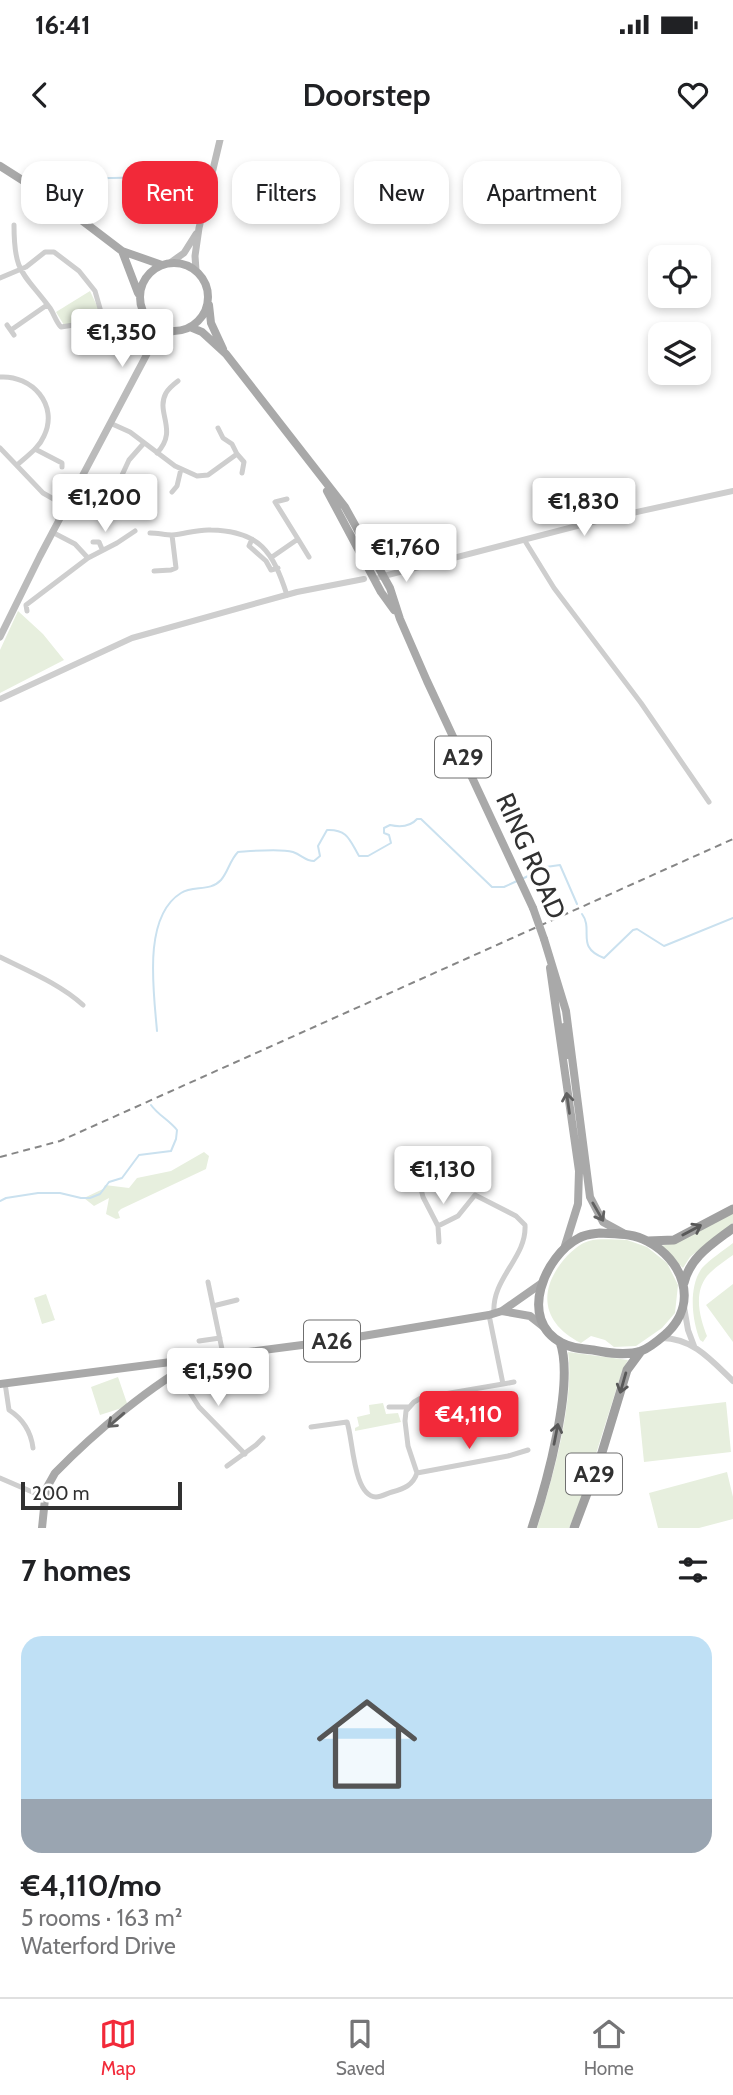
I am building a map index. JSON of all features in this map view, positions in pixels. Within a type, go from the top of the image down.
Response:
[{"type":"highway","points":[[648,1241],[674,1240],[733,1209]]},
{"type":"highway","points":[[684,1306],[684,1283],[689,1268],[695,1259],[733,1228]]},
{"type":"highway","name":"A29","points":[[542,1283],[563,1251],[576,1239],[588,1234],[627,1235],[648,1241],[677,1266],[684,1283]]},
{"type":"highway","points":[[542,1283],[538,1295],[541,1318],[547,1330],[560,1342],[573,1347],[614,1353],[641,1351]]},
{"type":"highway","name":"A29","points":[[573,1528],[600,1460],[626,1370],[641,1351],[662,1338],[678,1320],[684,1306]]},
{"type":"highway","name":"A29","points":[[532,1528],[550,1466],[558,1424],[565,1356],[560,1342]]},
{"type":"main road","points":[[196,270],[199,228],[220,140]]},
{"type":"main road","points":[[0,166],[63,206],[122,251],[166,264],[185,264],[196,270]]},
{"type":"main road","points":[[140,299],[141,287],[147,276],[184,253],[199,228]]},
{"type":"main road","points":[[122,251],[146,317],[148,352]]},
{"type":"main road","name":"A29","points":[[196,270],[204,279],[208,300]]},
{"type":"main road","points":[[0,637],[52,532],[148,352],[173,331],[190,327],[205,312],[208,300]]},
{"type":"main road","name":"RING ROAD","points":[[208,300],[211,323],[226,355]]},
{"type":"main road","points":[[146,317],[161,328],[173,331]]},
{"type":"main road","name":"RING ROAD","points":[[190,327],[202,332],[226,355],[268,406],[345,507],[384,576],[427,681],[533,908],[555,972],[572,1042],[579,1124],[590,1197],[603,1222],[627,1235]]},
{"type":"main road","name":"RING ROAD","points":[[321,478],[374,579],[400,620]]},
{"type":"main road","name":"RING ROAD","points":[[550,958],[579,1171],[578,1204],[563,1251]]},
{"type":"main road","points":[[555,972],[568,1055]]},
{"type":"main road","name":"A26","points":[[495,1313],[542,1283]]},
{"type":"main road","name":"A26","points":[[2,1384],[333,1341],[495,1313],[530,1317],[547,1330]]},
{"type":"main road","name":"A26","points":[[41,1528],[44,1497],[51,1478],[61,1467],[169,1377],[201,1358]]},
{"type":"main road","points":[[159,1364],[172,1366],[177,1372]]},
{"type":"main road","points":[[159,1364],[169,1377]]},
{"type":"street","points":[[14,225],[15,255],[19,270],[61,327],[105,320]]},
{"type":"street","points":[[0,278],[19,270],[45,252],[54,252],[89,281],[98,297],[109,340]]},
{"type":"street","points":[[11,330],[47,305]]},
{"type":"street","points":[[0,377],[17,377],[27,381],[46,404],[48,413],[46,431],[35,449],[17,465]]},
{"type":"street","points":[[157,453],[162,448],[168,432],[164,396],[178,381]]},
{"type":"street","points":[[110,423],[130,432],[181,469],[197,476],[208,475],[237,454]]},
{"type":"street","points":[[218,428],[223,438],[232,444],[244,462],[242,473]]},
{"type":"street","points":[[141,503],[120,494],[117,488],[129,460],[144,443]]},
{"type":"street","points":[[0,448],[43,493],[66,506]]},
{"type":"street","points":[[35,449],[62,463],[62,467]]},
{"type":"street","points":[[172,492],[177,486],[181,469]]},
{"type":"street","points":[[374,579],[600,520],[733,491]]},
{"type":"street","points":[[287,499],[275,502],[309,557]]},
{"type":"street","points":[[150,533],[172,535],[208,529],[233,532],[252,539],[272,558],[286,595]]},
{"type":"street","points":[[27,611],[26,605],[88,558],[135,531]]},
{"type":"street","points":[[52,532],[75,544],[88,558]]},
{"type":"street","points":[[154,571],[176,568],[172,535]]},
{"type":"street","points":[[252,539],[249,546],[267,561],[271,570],[278,568]]},
{"type":"street","points":[[272,558],[298,539]]},
{"type":"street","points":[[525,541],[554,588],[641,703],[709,802]]},
{"type":"street","points":[[93,542],[99,542],[102,549]]},
{"type":"street","points":[[52,573],[57,581]]},
{"type":"street","points":[[0,699],[132,638],[286,595],[365,579]]},
{"type":"street","points":[[0,957],[49,982],[83,1005]]},
{"type":"street","points":[[417,1173],[423,1197],[438,1226],[439,1242]]},
{"type":"street","points":[[438,1226],[457,1216],[475,1195],[521,1219],[525,1225],[526,1234],[521,1246],[496,1291],[495,1313],[503,1384]]},
{"type":"street","points":[[200,1290],[209,1285],[223,1354]]},
{"type":"street","points":[[213,1306],[237,1300]]},
{"type":"street","points":[[684,1306],[694,1346]]},
{"type":"street","points":[[199,1341],[220,1338]]},
{"type":"street","points":[[662,1338],[676,1338],[694,1346],[733,1381]]},
{"type":"street","points":[[177,1372],[199,1407],[245,1454]]},
{"type":"street","points":[[390,1407],[409,1407],[421,1398],[514,1382]]},
{"type":"street","points":[[2,1384],[9,1410],[29,1429],[33,1448]]},
{"type":"street","points":[[311,1427],[350,1421],[359,1482],[376,1497],[411,1484],[417,1473],[406,1433],[405,1421],[409,1407]]},
{"type":"street","points":[[227,1466],[263,1438]]},
{"type":"street","points":[[417,1473],[528,1450]]},
{"type":"street","points":[[0,1478],[44,1497]]},
{"type":"green space","points":[[90,291],[98,308],[98,317],[95,320],[64,325],[56,312]]},
{"type":"green space","points":[[18,611],[43,634],[64,660],[0,693],[0,650]]},
{"type":"green space","points":[[204,1152],[209,1156],[206,1169],[121,1209],[118,1212],[120,1218],[106,1214],[109,1198],[94,1206],[84,1198],[103,1189],[105,1185],[129,1188],[137,1178],[171,1171]]},
{"type":"green space","points":[[733,1212],[733,1223],[690,1257],[683,1268],[661,1246],[677,1242]]},
{"type":"green space","points":[[627,1240],[647,1247],[667,1263],[678,1285],[675,1313],[662,1328],[636,1346],[614,1347],[605,1340],[591,1336],[581,1343],[558,1326],[551,1315],[548,1293],[551,1281],[567,1256],[583,1243]]},
{"type":"green space","points":[[733,1243],[733,1255],[707,1276],[700,1290],[700,1314],[707,1336],[703,1342],[697,1332],[693,1314],[695,1285],[702,1268]]},
{"type":"green space","points":[[733,1284],[733,1342],[706,1305]]},
{"type":"green space","points":[[46,1294],[55,1320],[42,1324],[34,1298]]},
{"type":"green space","points":[[568,1352],[628,1360],[622,1371],[584,1492],[569,1528],[537,1528],[565,1416]]},
{"type":"green space","points":[[118,1377],[128,1406],[100,1415],[91,1387]]},
{"type":"green space","points":[[726,1402],[731,1452],[644,1462],[639,1412]]},
{"type":"green space","points":[[383,1403],[386,1414],[398,1413],[401,1422],[355,1431],[359,1426],[357,1417],[370,1414],[369,1405]]},
{"type":"green space","points":[[727,1472],[733,1497],[733,1519],[699,1528],[658,1528],[649,1493]]},
{"type":"waterway","points":[[108,178],[122,178]]},
{"type":"waterway","points":[[157,1031],[153,957],[160,919],[169,904],[181,893],[217,884],[238,852],[287,851],[314,861],[320,856],[318,846],[327,830],[334,830],[348,837],[359,856],[368,856],[391,843],[389,835],[384,833],[384,828],[390,825],[408,825],[421,819],[492,887],[504,887],[517,881]]},
{"type":"waterway","points":[[522,879],[546,867],[560,865],[577,904]]},
{"type":"waterway","points":[[582,914],[587,943],[595,954],[604,958],[633,930],[637,929],[664,946],[733,918]]},
{"type":"waterway","points":[[0,1201],[38,1193],[60,1193],[90,1198],[100,1194],[109,1182],[122,1178],[139,1155],[171,1151],[177,1130],[151,1105]]},
{"type":"railway","points":[[0,1157],[60,1141],[733,839]]}]
